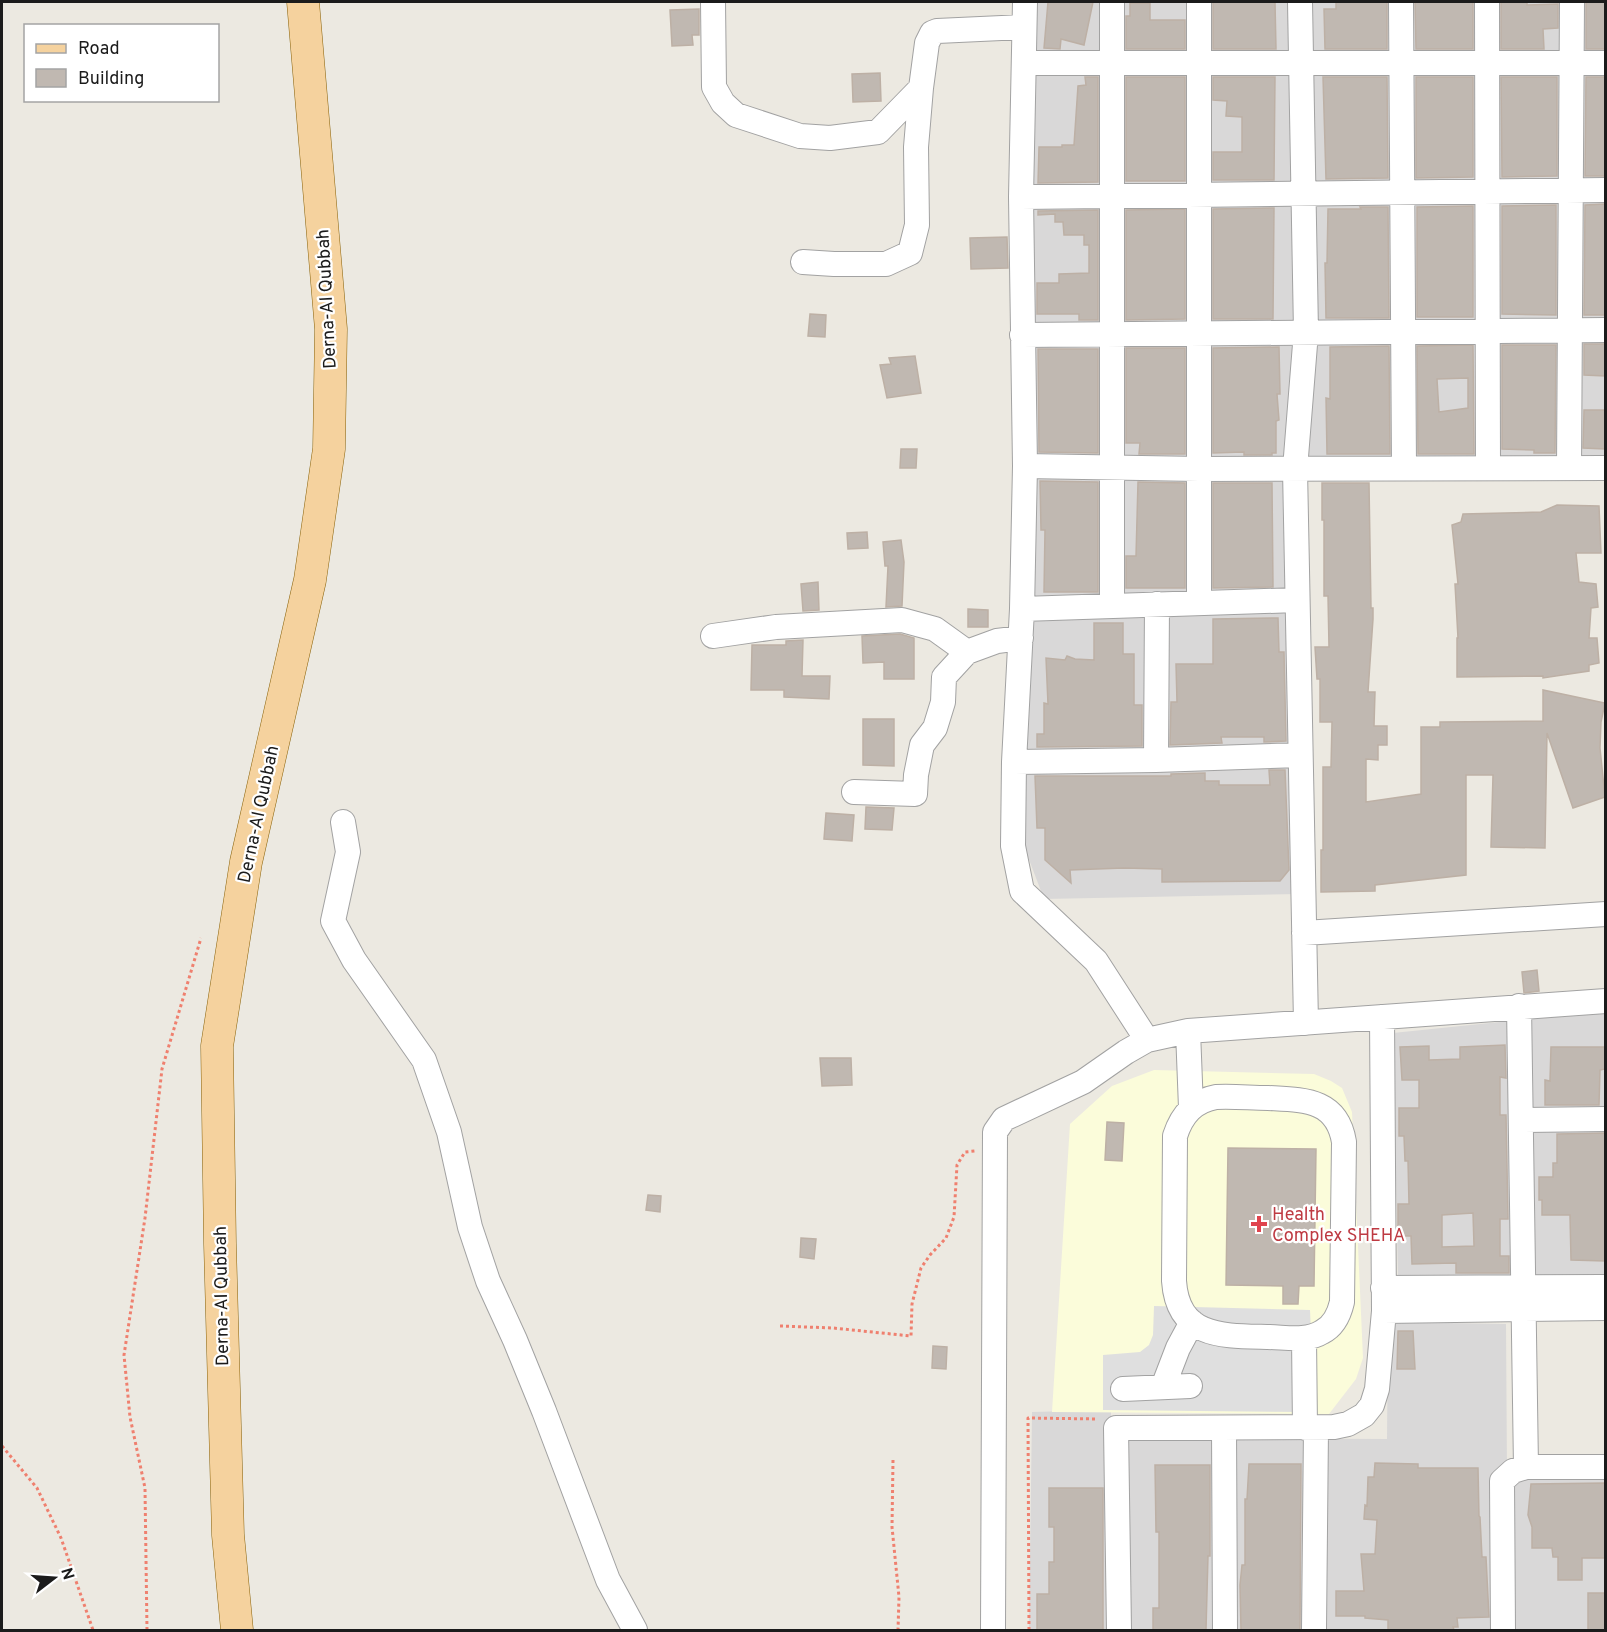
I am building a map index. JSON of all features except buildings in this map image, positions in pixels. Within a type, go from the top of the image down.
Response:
[{"type":"main road","name":"Derna-Al Qubbah","points":[[237,1630],[228,1535],[217,1047],[246,862],[310,580],[329,449],[331,329],[303,2]]},
{"type":"street","points":[[713,2],[714,87],[723,103],[736,115],[800,136],[830,138],[878,132],[921,88]]},
{"type":"street","points":[[1025,2],[1021,197],[1024,466],[1022,609],[1014,762],[1013,846],[1022,891],[1096,961],[1147,1040]]},
{"type":"street","points":[[1112,2],[1112,606]]},
{"type":"street","points":[[1199,603],[1200,2]]},
{"type":"street","points":[[1300,2],[1306,332],[1295,469],[1306,1023]]},
{"type":"street","points":[[1401,2],[1404,468]]},
{"type":"street","points":[[1487,2],[1488,468]]},
{"type":"street","points":[[1569,468],[1572,2]]},
{"type":"street","points":[[803,262],[886,264],[910,253],[917,225],[916,147],[921,88],[927,43],[932,33],[1024,27]]},
{"type":"street","points":[[1024,63],[1605,63]]},
{"type":"street","points":[[1021,197],[1605,190]]},
{"type":"street","points":[[1022,335],[1605,330]]},
{"type":"street","points":[[1024,466],[1199,469],[1605,468]]},
{"type":"street","points":[[1022,609],[1297,600]]},
{"type":"street","points":[[1156,760],[1157,604]]},
{"type":"street","points":[[713,636],[776,627],[902,620],[935,629],[967,652]]},
{"type":"street","points":[[854,792],[915,794],[922,745],[935,728],[943,702],[944,677],[967,652],[997,641],[1021,638]]},
{"type":"street","points":[[1014,762],[1300,755]]},
{"type":"street","points":[[342,822],[348,852],[333,921],[354,960],[424,1060],[449,1132],[470,1227],[488,1281],[544,1411],[608,1580],[635,1630]]},
{"type":"street","points":[[1304,933],[1605,914]]},
{"type":"street","points":[[993,1630],[995,1132],[1004,1119],[1083,1082],[1147,1040],[1188,1031],[1605,1001]]},
{"type":"street","points":[[1519,1006],[1526,1467]]},
{"type":"street","points":[[1119,1630],[1116,1428],[1311,1428],[1347,1424],[1364,1414],[1372,1405],[1377,1389],[1383,1300],[1382,1017]]},
{"type":"street","points":[[1188,1031],[1191,1108]]},
{"type":"street","points":[[1216,1096],[1309,1101],[1327,1110],[1339,1125],[1344,1142],[1342,1302],[1336,1320],[1322,1332],[1304,1338],[1218,1335],[1199,1328],[1178,1303],[1174,1281],[1175,1136],[1183,1116],[1191,1108],[1216,1096]]},
{"type":"street","points":[[1521,1120],[1605,1119]]},
{"type":"street","points":[[1383,1300],[1524,1298],[1605,1287]]},
{"type":"street","points":[[1524,1298],[1605,1308]]},
{"type":"street","points":[[1163,1387],[1178,1348],[1192,1322]]},
{"type":"street","points":[[1304,1338],[1311,1428],[1314,1630]]},
{"type":"street","points":[[1123,1389],[1190,1386]]},
{"type":"street","points":[[1224,1428],[1226,1630]]},
{"type":"street","points":[[1503,1630],[1502,1480],[1513,1471],[1526,1467],[1605,1467]]},
{"type":"path","points":[[147,1630],[145,1488],[130,1417],[124,1355],[145,1218],[162,1069],[201,939]]},
{"type":"path","points":[[780,1326],[833,1328],[912,1336],[912,1304],[921,1268],[946,1238],[954,1217],[957,1165],[965,1152],[995,1149]]},
{"type":"path","points":[[1029,1630],[1028,1418],[1109,1419],[1116,1428]]},
{"type":"path","points":[[2,1446],[38,1488],[62,1538],[93,1630]]},
{"type":"path","points":[[893,1460],[892,1527],[899,1597],[898,1630]]},
{"type":"shaded area","points":[[1034,2],[1605,2],[1605,460],[1284,462],[1300,894],[1044,899],[1022,841]]},
{"type":"shaded area","points":[[1605,1011],[1605,1281],[1398,1277],[1393,1033]]},
{"type":"shaded area","points":[[1154,1070],[1314,1074],[1342,1088],[1352,1112],[1363,1358],[1356,1379],[1329,1414],[1052,1412],[1070,1124],[1112,1086]]},
{"type":"shaded area","points":[[1154,1306],[1310,1310],[1314,1403],[1306,1412],[1103,1410],[1103,1355],[1140,1352],[1149,1345],[1153,1335]]},
{"type":"shaded area","points":[[1388,1322],[1506,1324],[1507,1475],[1605,1475],[1605,1630],[1128,1630],[1129,1438],[1387,1439]]},
{"type":"shaded area","points":[[1111,1410],[1110,1630],[1029,1630],[1032,1412]]},
{"type":"place","name":"Health Complex SHEHA","points":[[1259,1224]]}]
